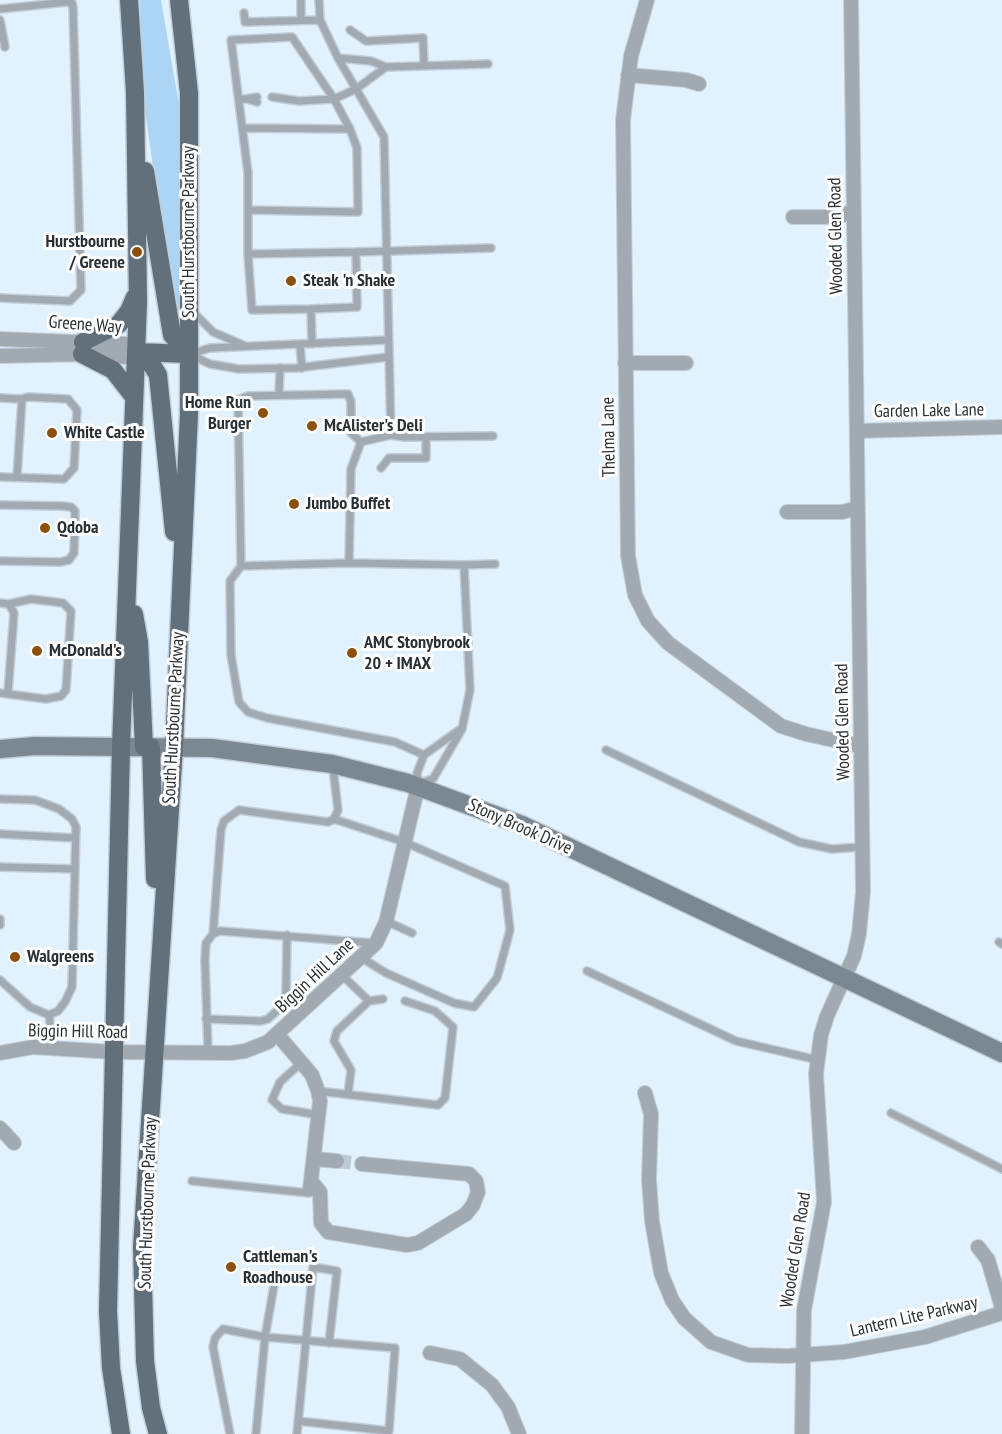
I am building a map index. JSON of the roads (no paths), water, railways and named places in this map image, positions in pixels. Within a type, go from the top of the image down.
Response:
[{"type":"main road","name":"South Hurstbourne Parkway","points":[[122,1434],[111,1368],[108,1311],[121,747],[138,290],[135,110],[129,0]]},
{"type":"main road","points":[[168,0],[189,93]]},
{"type":"main road","name":"South Hurstbourne Parkway","points":[[158,1434],[151,1408],[145,1361],[142,1248],[174,747],[189,354],[189,93],[179,0]]},
{"type":"main road","points":[[135,110],[172,335],[189,354]]},
{"type":"main road","points":[[134,397],[113,370],[83,348],[121,322],[129,311],[138,290]]},
{"type":"main road","points":[[136,352],[189,354]]},
{"type":"main road","points":[[136,352],[147,357],[158,375],[180,593]]},
{"type":"main road","points":[[128,576],[139,642],[160,956]]},
{"type":"street","name":"Thelma Lane","points":[[647,0],[637,31],[628,75],[623,120],[630,578],[635,595],[648,621],[668,643],[781,726],[860,746]]},
{"type":"street","name":"Wooded Glen Road","points":[[802,1434],[807,1288],[824,1202],[816,1074],[827,1016],[854,956],[859,934],[862,847],[851,0]]},
{"type":"street","points":[[628,75],[686,80],[699,84]]},
{"type":"street","points":[[793,218],[838,217],[853,211]]},
{"type":"street","name":"Greene Way","points":[[0,339],[83,348]]},
{"type":"street","name":"Greene Way","points":[[0,356],[126,344],[136,352]]},
{"type":"street","points":[[625,363],[686,363]]},
{"type":"street","name":"Garden Lake Lane","points":[[857,431],[1002,427]]},
{"type":"street","points":[[787,512],[842,512],[858,508]]},
{"type":"street","name":"Stony Brook Drive","points":[[0,749],[35,746],[212,748],[332,764],[419,784],[522,825],[1002,1053]]},
{"type":"street","name":"Biggin Hill Lane","points":[[156,1051],[245,1051],[268,1042],[362,958],[376,943],[386,921],[419,784]]},
{"type":"street","points":[[277,1034],[312,1075],[318,1091],[319,1115],[310,1187],[320,1192],[321,1223],[328,1232],[407,1245],[418,1243],[466,1214],[473,1205],[478,1192],[476,1181],[469,1174],[362,1164]]},
{"type":"street","name":"Biggin Hill Road","points":[[0,1053],[33,1047],[113,1052],[156,1051]]},
{"type":"street","name":"Lantern Lite Parkway","points":[[645,1093],[651,1113],[649,1180],[651,1221],[661,1273],[672,1300],[692,1328],[721,1348],[748,1355],[844,1352],[886,1346],[1002,1313]]},
{"type":"street","points":[[0,1128],[15,1143]]},
{"type":"street","points":[[315,1159],[337,1161]]},
{"type":"street","points":[[978,1247],[988,1260],[1002,1308]]},
{"type":"street","points":[[430,1353],[460,1359],[492,1385],[508,1407],[519,1434]]},
{"type":"lane","points":[[301,0],[302,20]]},
{"type":"lane","points":[[319,0],[320,20],[338,58],[384,137],[391,435]]},
{"type":"lane","points":[[0,9],[16,4],[73,1],[81,290],[70,301],[0,298]]},
{"type":"lane","points":[[244,13],[245,22],[320,20]]},
{"type":"lane","points":[[0,20],[5,47]]},
{"type":"lane","points":[[350,30],[366,41],[423,38],[423,65]]},
{"type":"lane","points":[[248,210],[358,212],[357,148],[350,129],[334,99],[292,38],[231,40],[243,100],[243,128],[248,173],[248,210],[248,254],[252,310],[357,307],[356,252]]},
{"type":"lane","points":[[338,58],[371,61],[386,67],[488,64]]},
{"type":"lane","points":[[272,100],[334,99],[356,89],[386,67]]},
{"type":"lane","points":[[243,100],[257,100]]},
{"type":"lane","points":[[243,128],[350,129]]},
{"type":"lane","points":[[248,254],[491,248]]},
{"type":"lane","points":[[189,307],[213,332],[248,347]]},
{"type":"lane","points":[[311,309],[312,344]]},
{"type":"lane","points":[[189,354],[210,348],[388,340]]},
{"type":"lane","points":[[300,344],[302,368]]},
{"type":"lane","points":[[189,354],[210,364],[239,369],[302,368],[388,357]]},
{"type":"lane","points":[[279,395],[280,368]]},
{"type":"lane","points":[[361,442],[351,433],[351,402],[348,394],[248,396],[238,400],[241,566],[230,581],[231,655],[239,702],[248,712],[395,742],[424,754]]},
{"type":"lane","points":[[0,398],[68,399],[77,411],[74,468],[64,479],[0,477]]},
{"type":"lane","points":[[17,477],[22,399]]},
{"type":"lane","points":[[361,442],[391,435],[494,436]]},
{"type":"lane","points":[[381,468],[389,458],[426,458],[426,437]]},
{"type":"lane","points":[[349,563],[351,468],[361,442]]},
{"type":"lane","points":[[0,505],[62,506],[71,507],[75,511],[74,553],[69,560],[60,562],[0,561]]},
{"type":"lane","points":[[241,566],[349,563],[495,564]]},
{"type":"lane","points":[[462,729],[432,746],[424,754],[417,773],[419,784],[433,779],[462,729],[470,690],[464,564]]},
{"type":"lane","points":[[0,603],[9,604],[31,599],[63,603],[70,611],[66,690],[61,696],[46,699],[4,692],[14,613],[9,604]]},
{"type":"lane","points":[[606,750],[799,842],[832,849],[862,847]]},
{"type":"lane","points":[[213,934],[221,830],[224,820],[231,813],[239,810],[328,822],[334,819],[338,810],[338,799],[332,764]]},
{"type":"lane","points":[[0,799],[35,800],[59,809],[72,819],[75,838],[72,987],[65,1002],[58,1011],[49,1015],[30,1007],[0,980]]},
{"type":"lane","points":[[334,819],[404,842],[506,886],[510,930],[497,978],[474,1007],[454,1003],[386,974],[362,958]]},
{"type":"lane","points":[[0,834],[75,838]]},
{"type":"lane","points":[[0,867],[75,869]]},
{"type":"lane","points":[[0,919],[0,925]]},
{"type":"lane","points":[[386,921],[412,933]]},
{"type":"lane","points":[[207,1052],[205,960],[206,943],[213,934],[220,931],[376,943]]},
{"type":"lane","points":[[206,1019],[261,1021],[280,1008],[286,993],[287,935]]},
{"type":"lane","points":[[587,971],[736,1041],[818,1060]]},
{"type":"lane","points":[[343,976],[369,1000]]},
{"type":"lane","points":[[348,1094],[351,1070],[334,1041],[337,1031],[369,1000],[383,999]]},
{"type":"lane","points":[[318,1091],[438,1105],[445,1098],[453,1027],[435,1011],[405,1001]]},
{"type":"lane","points":[[49,1015],[53,1048]]},
{"type":"lane","points":[[301,1063],[280,1082],[272,1100],[282,1109],[319,1115]]},
{"type":"lane","points":[[891,1113],[1002,1169]]},
{"type":"lane","points":[[192,1181],[310,1187]]},
{"type":"lane","points":[[297,1434],[304,1341],[313,1267],[338,1271],[329,1343]]},
{"type":"lane","points":[[256,1434],[265,1337],[274,1280]]},
{"type":"lane","points":[[230,1434],[213,1347],[215,1338],[224,1329],[265,1337],[395,1348],[389,1431],[298,1421]]},
{"type":"tunnel","points":[[337,1161],[362,1164]]},
{"type":"place","name":"Hurstbourne / Greene","points":[[137,252]]},
{"type":"place","name":"Steak 'n Shake","points":[[291,281]]},
{"type":"place","name":"Home Run Burger","points":[[263,413]]},
{"type":"place","name":"McAlister's Deli","points":[[312,426]]},
{"type":"place","name":"White Castle","points":[[52,433]]},
{"type":"place","name":"Jumbo Buffet","points":[[294,504]]},
{"type":"place","name":"Qdoba","points":[[45,528]]},
{"type":"place","name":"McDonald's","points":[[37,651]]},
{"type":"place","name":"AMC Stonybrook 20 + IMAX","points":[[352,653]]},
{"type":"place","name":"Walgreens","points":[[15,957]]},
{"type":"place","name":"Cattleman's Roadhouse","points":[[231,1267]]}]
